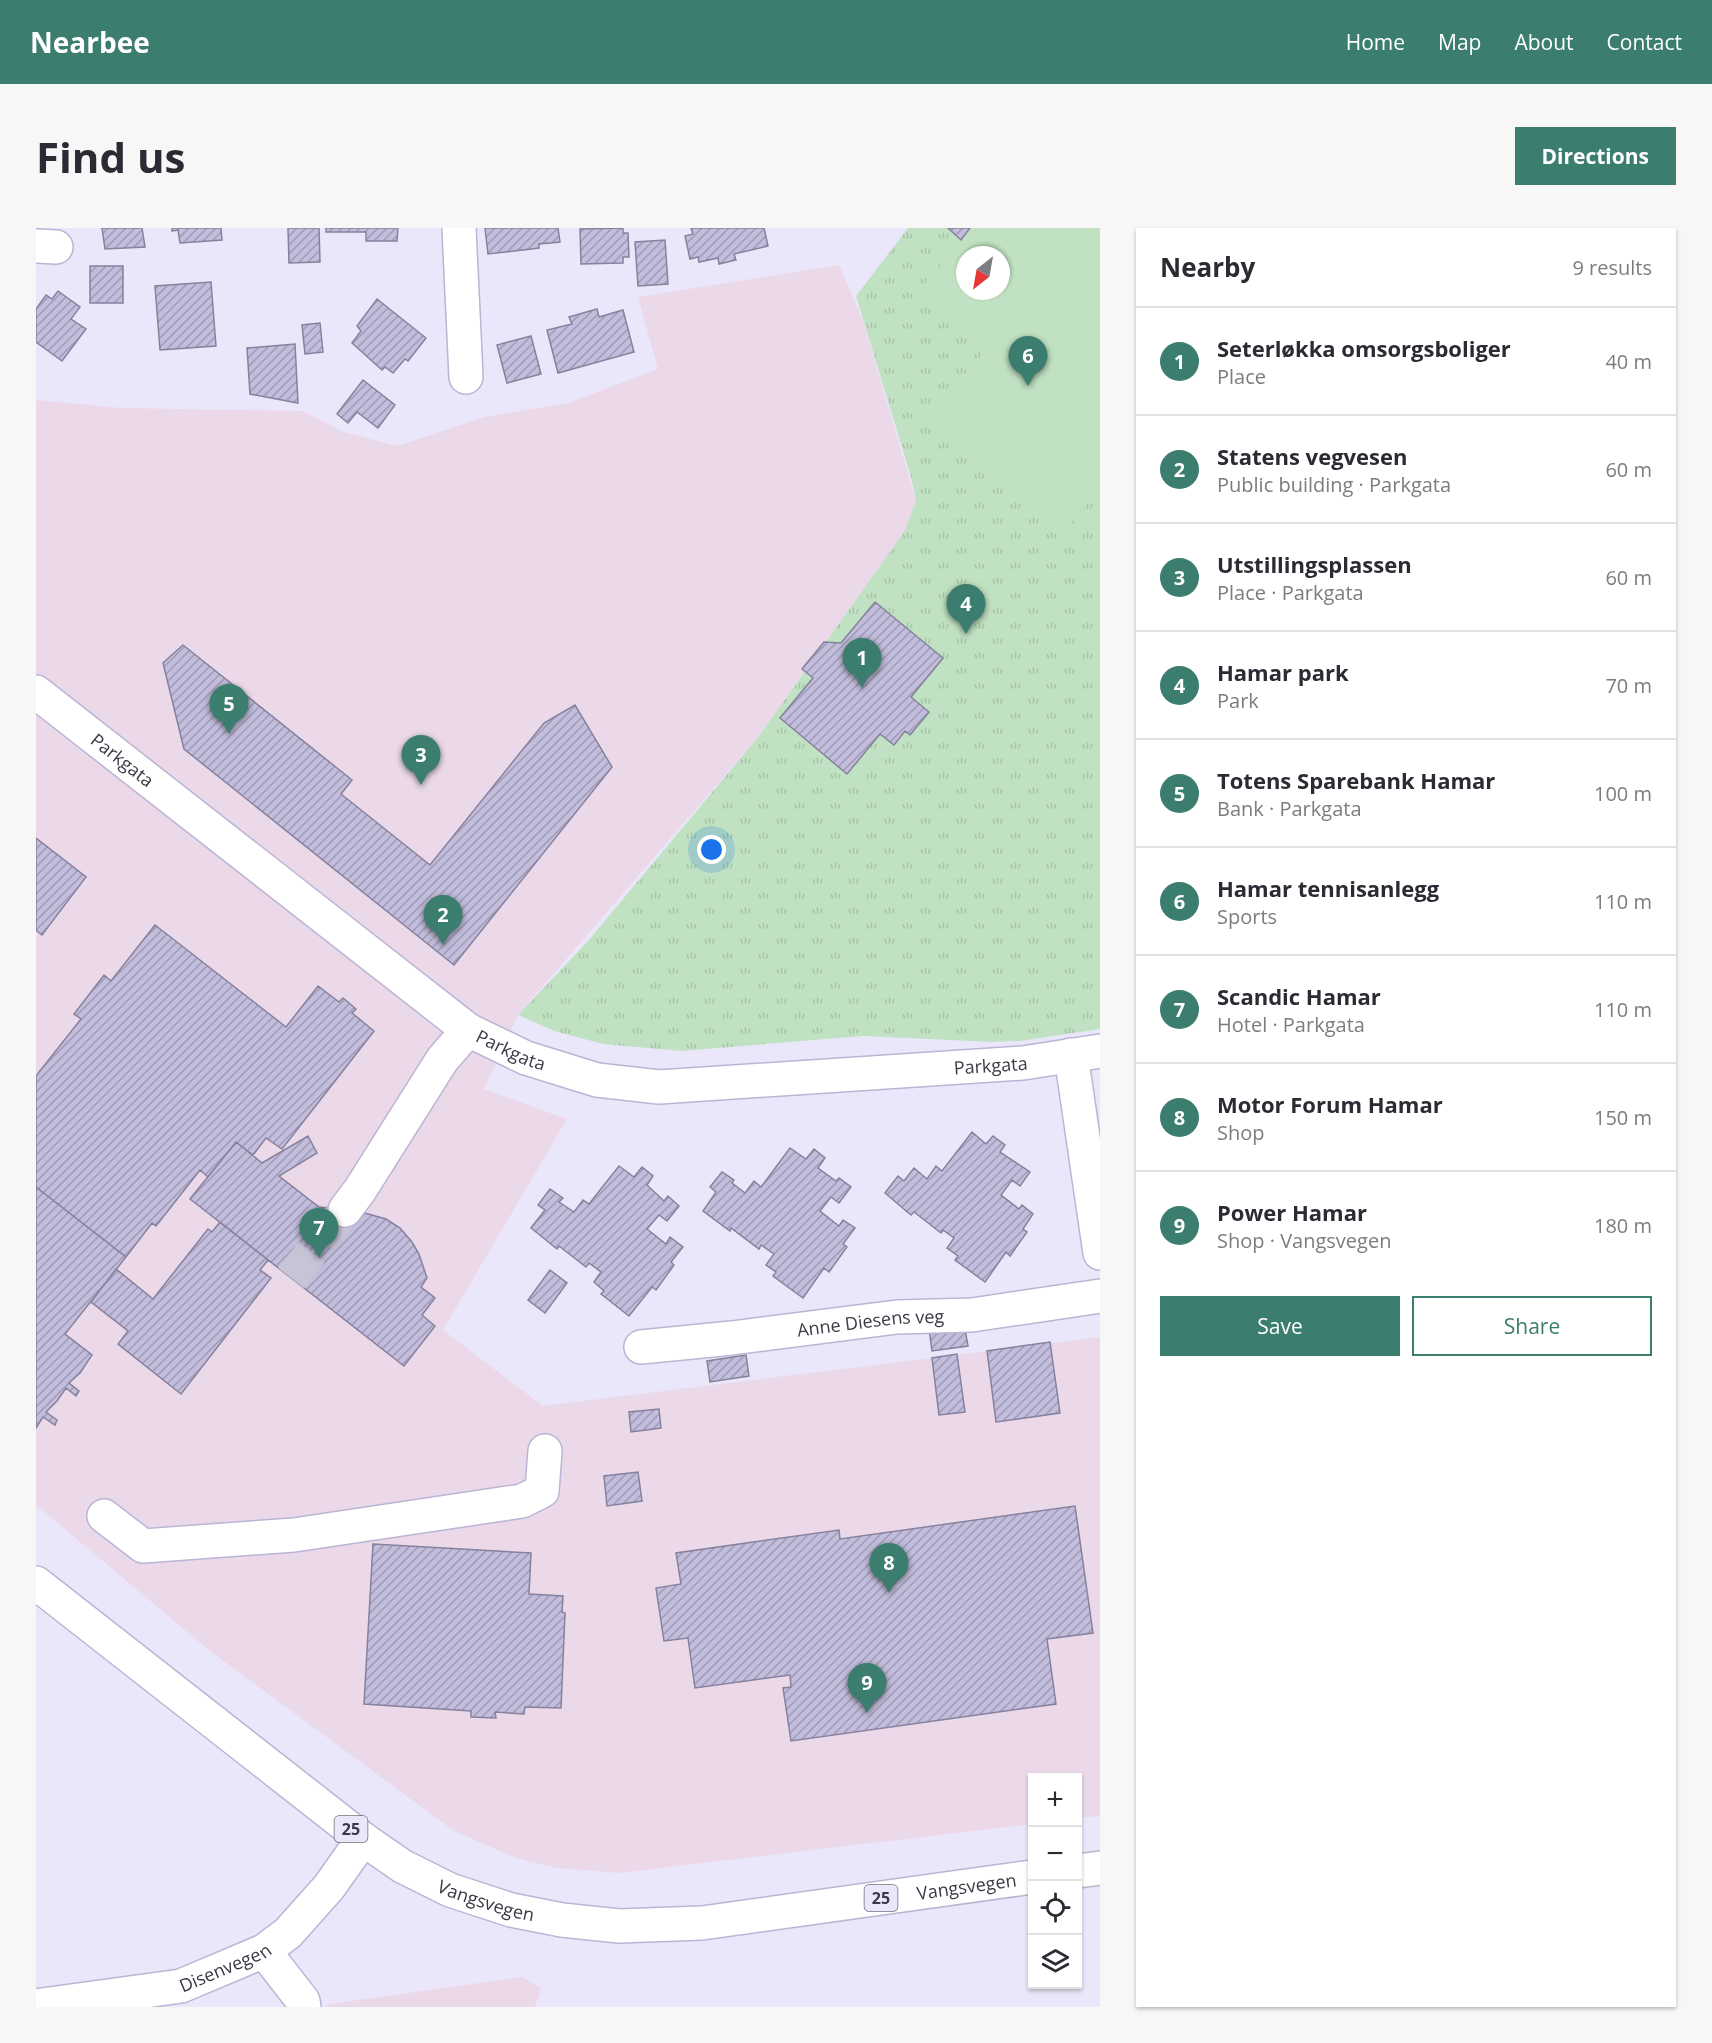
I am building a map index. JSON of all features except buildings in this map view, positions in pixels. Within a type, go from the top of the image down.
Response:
[{"type":"main road","points":[[459,228],[466,377]]},
{"type":"main road","name":"Parkgata","points":[[39,699],[468,1030],[526,1058],[597,1080],[659,1087],[1023,1063],[1086,1053]]},
{"type":"main road","points":[[345,1210],[442,1060],[468,1030]]},
{"type":"main road","points":[[1086,1053],[1100,1253]]},
{"type":"main road","name":"Anne Diesens veg","points":[[641,1347],[897,1317],[972,1315],[1100,1296]]},
{"type":"main road","points":[[104,1516],[143,1546],[294,1535],[522,1501],[542,1491],[545,1451]]},
{"type":"main road","name":"Vangsvegen","points":[[36,1582],[363,1839],[402,1866],[450,1890],[511,1910],[562,1920],[620,1926],[702,1923],[1028,1878]]},
{"type":"main road","name":"Disenvegen","points":[[36,2006],[181,1986],[264,1951],[288,1934],[329,1887],[363,1839]]},
{"type":"main road","points":[[1082,1870],[1100,1868]]},
{"type":"main road","points":[[264,1951],[303,2001],[304,2007]]},
{"type":"shaded area","points":[[839,265],[863,321],[916,501],[904,532],[759,736],[518,1015],[484,1089],[567,1119],[443,1330],[543,1406],[1100,1337],[1100,1816],[1082,1818],[1082,1773],[1028,1773],[1028,1824],[619,1873],[557,1868],[516,1858],[454,1831],[210,1651],[36,1505],[36,400],[122,408],[303,411],[343,432],[398,446],[484,417],[568,403],[658,369],[638,297]]},
{"type":"shaded area","points":[[522,1977],[541,1988],[535,2007],[327,2007],[329,2004]]},
{"type":"green space","points":[[908,228],[1100,228],[1100,1029],[1021,1041],[992,1042],[863,1036],[681,1051],[603,1044],[554,1031],[518,1015],[588,941],[759,736],[904,532],[916,501],[911,477],[856,296]]},
{"type":"green space","points":[[971,228],[1100,228],[1100,488],[1066,530],[929,421],[984,352],[916,297],[956,247],[956,300],[1010,300],[1010,246],[957,246]]},
{"type":"tunnel","points":[[291,1278],[345,1210]]},
{"type":"place","name":"Hamar tennisanlegg","points":[[1028,386]]},
{"type":"place","name":"Hamar park","points":[[966,634]]},
{"type":"place","name":"Seterløkka omsorgsboliger","points":[[862,688]]},
{"type":"place","name":"Totens Sparebank Hamar","points":[[229,734]]},
{"type":"place","name":"Utstillingsplassen","points":[[421,785]]},
{"type":"place","name":"Statens vegvesen","points":[[443,945]]},
{"type":"place","name":"Scandic Hamar","points":[[319,1258]]},
{"type":"place","name":"Motor Forum Hamar","points":[[889,1593]]},
{"type":"place","name":"Power Hamar","points":[[867,1713]]}]
